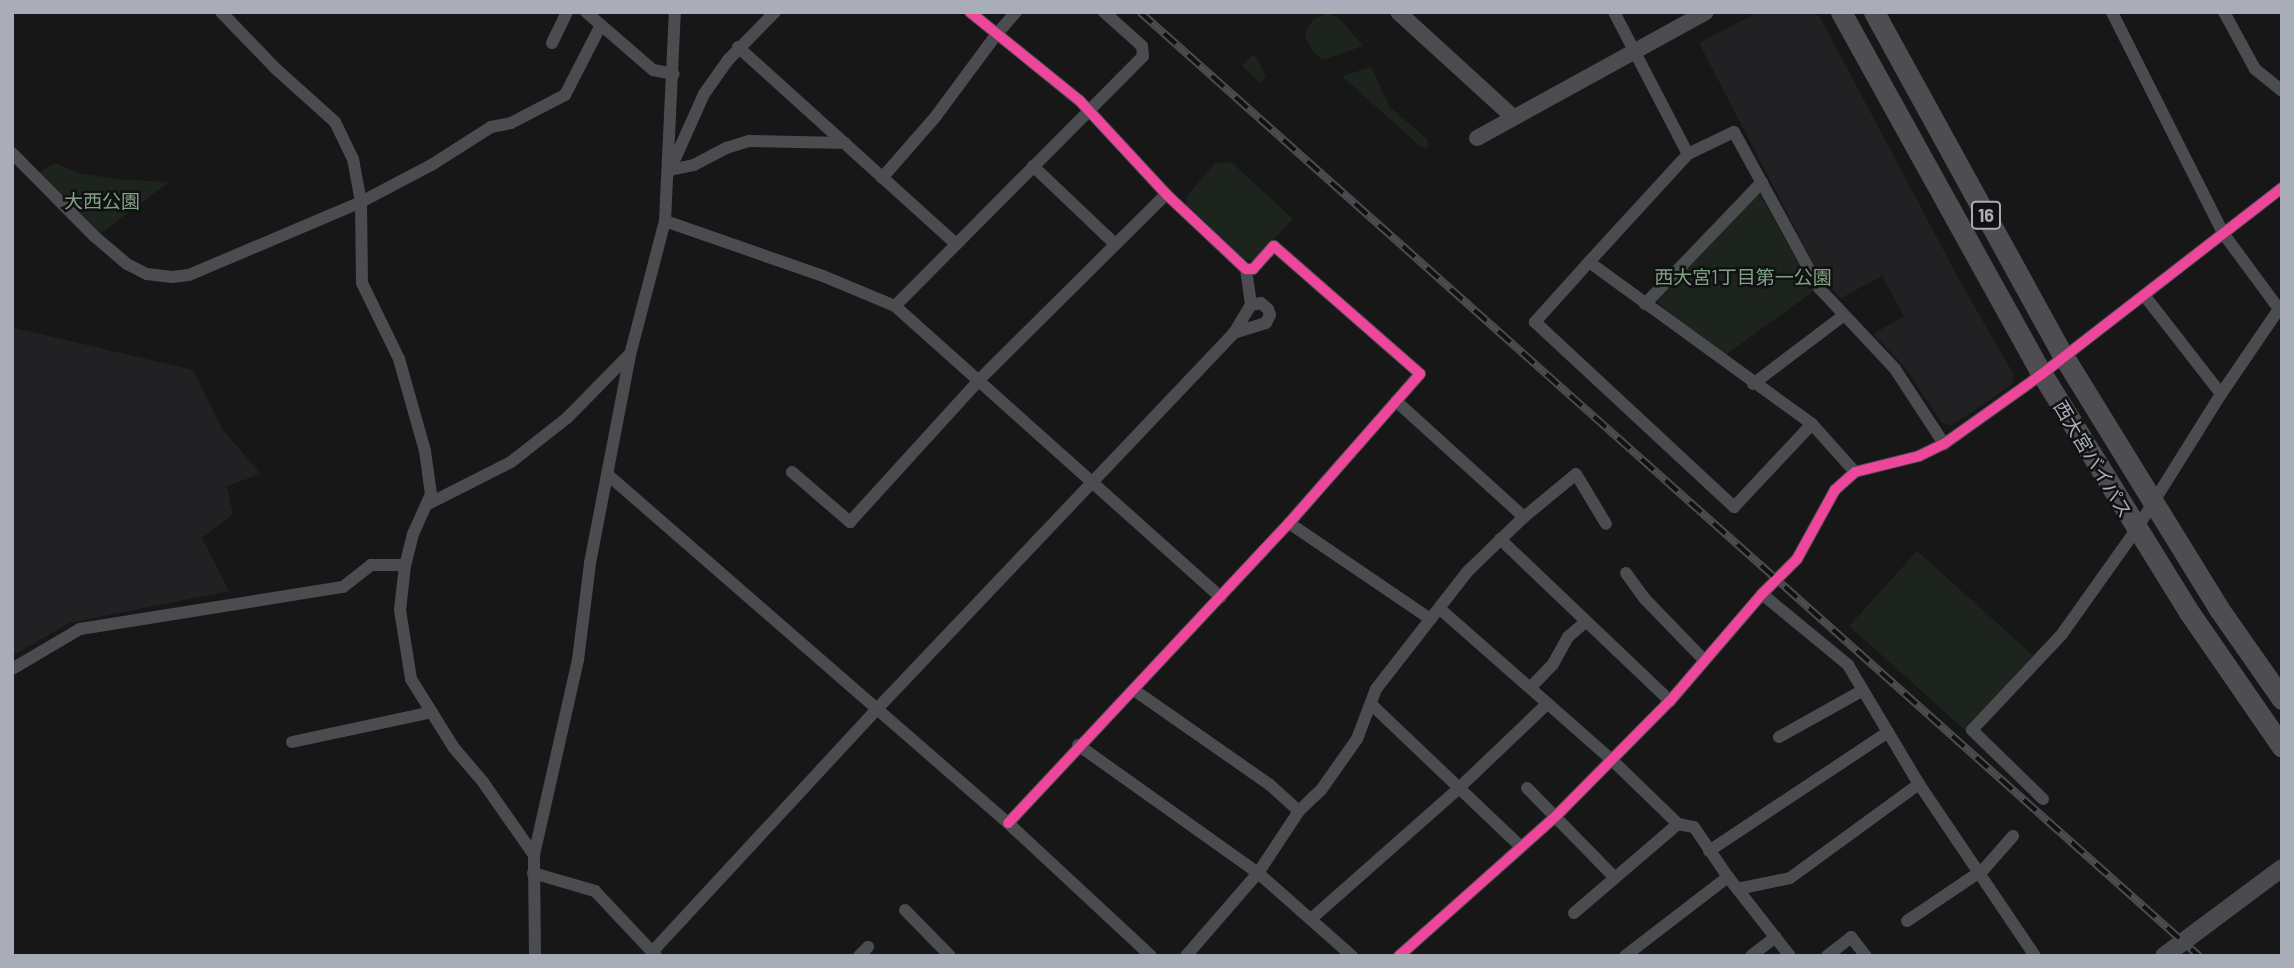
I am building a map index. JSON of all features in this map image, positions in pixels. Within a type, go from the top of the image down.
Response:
[{"type":"highway","name":"西大宮バイパス","points":[[1841,12],[2042,374],[2136,530],[2282,747]]},
{"type":"highway","name":"西大宮バイパス","points":[[1874,12],[2064,357],[2219,609],[2282,699]]},
{"type":"main road","points":[[2164,956],[2282,868]]},
{"type":"street","points":[[221,12],[276,69],[335,121],[353,159],[361,202],[362,283],[399,359],[425,452],[431,494],[413,534],[405,565],[400,610],[411,678],[454,748],[483,782],[534,855]]},
{"type":"street","points":[[552,43],[567,12]]},
{"type":"street","points":[[586,12],[653,70],[674,74]]},
{"type":"street","points":[[535,956],[534,855],[578,660],[590,563],[630,355],[665,221],[670,170],[675,12]]},
{"type":"street","points":[[670,170],[704,94],[738,47],[775,12]]},
{"type":"street","points":[[533,873],[595,891],[654,954],[876,710],[1234,333],[1251,305],[1246,269],[1166,194],[1090,110],[1044,69],[996,35],[970,12]]},
{"type":"street","points":[[882,178],[936,116],[1016,12]]},
{"type":"street","points":[[895,306],[1143,56],[1142,46],[1104,12]]},
{"type":"street","points":[[1398,12],[1513,117]]},
{"type":"street","points":[[1614,12],[1688,154]]},
{"type":"street","points":[[1477,138],[1706,12]]},
{"type":"street","points":[[2043,799],[1972,730],[2062,634],[2136,530],[2221,394],[2279,309],[2223,233],[2112,12]]},
{"type":"street","points":[[2224,12],[2255,69],[2282,92]]},
{"type":"street","points":[[12,153],[94,236],[127,264],[147,274],[172,277],[188,275],[361,202],[433,164],[491,127],[511,123],[565,95],[601,25]]},
{"type":"street","points":[[738,47],[955,243]]},
{"type":"street","points":[[1812,424],[1734,507],[1535,322],[1688,154],[1734,132],[1820,289],[1895,369],[1944,443]]},
{"type":"street","points":[[670,170],[694,164],[726,148],[749,141],[845,143]]},
{"type":"street","points":[[1033,166],[1115,244]]},
{"type":"street","points":[[1645,304],[1762,182]]},
{"type":"street","points":[[1401,955],[1556,816],[1670,701],[1762,593],[1797,559],[1835,490],[1854,472],[1919,456],[1944,443],[2042,374],[2282,188]]},
{"type":"street","points":[[792,472],[849,522],[979,380],[1166,194]]},
{"type":"street","points":[[665,221],[823,276],[895,306],[1094,480],[1221,597]]},
{"type":"street","points":[[1008,823],[1289,523],[1420,374],[1274,246],[1253,269],[1246,269]]},
{"type":"street","points":[[1589,262],[1753,384],[1812,424],[1854,472]]},
{"type":"street","points":[[2144,295],[2221,394]]},
{"type":"street","points":[[1234,333],[1269,320],[1270,312],[1264,305],[1251,305]]},
{"type":"street","points":[[1753,384],[1843,316]]},
{"type":"street","points":[[426,505],[511,462],[567,418],[630,355]]},
{"type":"street","points":[[1396,401],[1524,517]]},
{"type":"street","points":[[607,474],[1008,823],[1152,956]]},
{"type":"street","points":[[1185,956],[1258,873],[1299,811],[1321,790],[1357,739],[1376,689],[1467,572],[1524,517],[1576,474],[1606,524]]},
{"type":"street","points":[[1289,523],[1430,619]]},
{"type":"street","points":[[1500,539],[1670,701]]},
{"type":"street","points":[[12,669],[80,629],[343,587],[371,565],[405,565]]},
{"type":"street","points":[[1626,573],[1645,599],[1704,660]]},
{"type":"street","points":[[1762,593],[1848,665],[1919,784],[2035,956]]},
{"type":"street","points":[[1440,609],[1612,760],[1678,824],[1694,827],[1728,877],[1790,956]]},
{"type":"street","points":[[1530,688],[1553,664],[1568,638],[1585,622]]},
{"type":"street","points":[[1134,690],[1270,785],[1299,811]]},
{"type":"street","points":[[1779,737],[1863,690]]},
{"type":"street","points":[[1311,919],[1460,787],[1547,704]]},
{"type":"street","points":[[1372,705],[1521,847]]},
{"type":"street","points":[[292,742],[432,712]]},
{"type":"street","points":[[1709,851],[1888,732]]},
{"type":"street","points":[[1078,746],[1258,873],[1352,956]]},
{"type":"street","points":[[1737,889],[1790,878],[1919,784]]},
{"type":"street","points":[[1527,788],[1615,878]]},
{"type":"street","points":[[1574,913],[1678,824]]},
{"type":"street","points":[[1907,921],[1978,872],[2013,836]]},
{"type":"street","points":[[1625,956],[1728,877]]},
{"type":"street","points":[[905,910],[950,956]]},
{"type":"street","points":[[1751,956],[1775,937]]},
{"type":"street","points":[[1827,956],[1851,937],[1866,956]]},
{"type":"shaded area","points":[[1758,12],[1807,12],[1820,17],[1962,285],[2014,375],[2012,385],[1951,426],[1942,423],[1904,366],[1873,334],[1904,316],[1882,276],[1841,298],[1822,280],[1699,43]]},
{"type":"shaded area","points":[[15,328],[193,370],[222,429],[261,474],[227,486],[233,514],[202,538],[229,591],[69,623],[12,656],[12,330]]},
{"type":"green space","points":[[1328,13],[1340,19],[1363,46],[1322,60],[1313,52],[1305,36],[1306,30],[1314,19]]},
{"type":"green space","points":[[1254,54],[1266,76],[1260,83],[1242,66]]},
{"type":"green space","points":[[1371,67],[1390,107],[1428,140],[1428,147],[1422,148],[1343,76]]},
{"type":"green space","points":[[1231,162],[1293,219],[1253,261],[1244,259],[1186,204],[1188,195],[1215,163]]},
{"type":"green space","name":"大西公園","points":[[55,163],[78,173],[116,179],[169,182],[100,234],[38,173]]},
{"type":"green space","name":"西大宮1丁目第一公園","points":[[1759,193],[1814,291],[1724,356],[1659,304],[1656,296]]},
{"type":"green space","points":[[1917,551],[2033,655],[1965,730],[1849,626]]},
{"type":"railway","points":[[1140,12],[2199,956]]},
{"type":"cycle path","points":[[970,12],[1080,101],[1166,194],[1246,269],[1253,269],[1274,246],[1420,374],[1289,523],[1008,823]]},
{"type":"cycle path","points":[[1399,956],[1556,816],[1670,701],[1762,594],[1797,559],[1835,490],[1855,472],[1919,456],[1944,444],[2042,374],[2282,188]]}]
